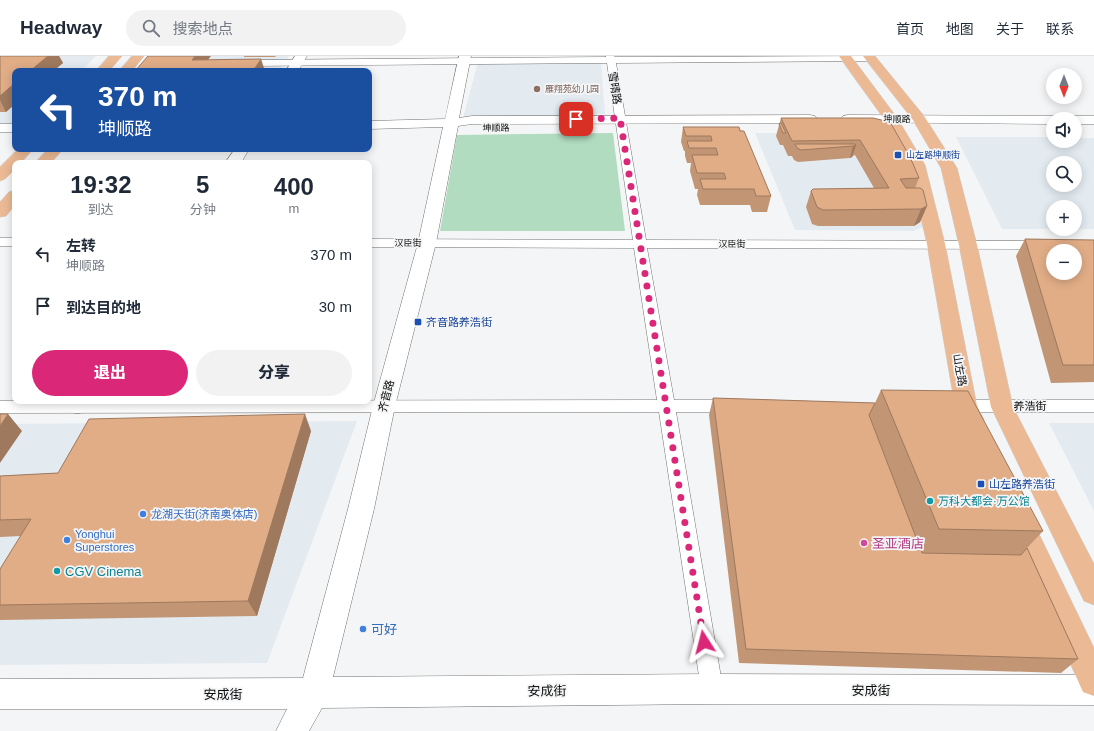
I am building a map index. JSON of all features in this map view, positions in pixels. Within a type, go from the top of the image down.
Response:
[{"type":"main road","points":[[105,68],[116,56]]},
{"type":"main road","name":"山左路","points":[[846,57],[891,119],[917,165],[936,244],[966,406],[979,434]]},
{"type":"main road","points":[[870,57],[919,119],[949,168],[968,244],[1002,407],[1094,592]]},
{"type":"main road","points":[[15,160],[23,152]]},
{"type":"main road","points":[[46,160],[53,152]]},
{"type":"main road","points":[[0,176],[12,164]]},
{"type":"main road","points":[[0,212],[12,198]]},
{"type":"main road","points":[[1008,497],[1094,681]]},
{"type":"street","points":[[231,63],[465,59],[870,57]]},
{"type":"street","name":"雪晴路","points":[[610,58],[712,690]]},
{"type":"street","name":"齐音路","points":[[292,731],[314,694],[361,509],[384,406],[427,243],[450,125],[465,59]]},
{"type":"street","name":"坤顺路","points":[[372,125],[450,125],[472,128],[614,126],[620,118],[1046,120]]},
{"type":"street","points":[[1082,120],[1094,120]]},
{"type":"street","name":"坤顺路","points":[[372,128],[450,125]]},
{"type":"street","points":[[0,128],[12,128]]},
{"type":"street","points":[[0,136],[12,136]]},
{"type":"street","points":[[0,242],[12,242]]},
{"type":"street","name":"汉臣街","points":[[372,242],[1046,245]]},
{"type":"street","points":[[0,407],[80,404],[745,406]]},
{"type":"street","name":"养浩街","points":[[943,406],[1094,406]]},
{"type":"street","name":"安成街","points":[[0,694],[314,694],[712,690],[1094,690]]},
{"type":"shaded area","points":[[0,56],[96,56],[84,68],[12,68],[12,125],[0,126]]},
{"type":"shaded area","points":[[157,56],[289,56],[281,68],[147,68]]},
{"type":"shaded area","name":"雁翔苑幼儿园","points":[[478,62],[601,63],[605,114],[463,118]]},
{"type":"shaded area","points":[[755,133],[868,133],[926,226],[913,231],[795,230]]},
{"type":"shaded area","points":[[956,137],[1046,137],[1046,148],[1082,148],[1082,138],[1094,138],[1094,229],[1082,229],[1082,200],[1046,200],[1046,229],[1002,229]]},
{"type":"shaded area","name":"龙湖天街(济南奥体店)","points":[[357,421],[267,663],[0,665],[0,424]]},
{"type":"shaded area","points":[[1049,423],[1094,423],[1094,511]]},
{"type":"green space","points":[[613,133],[625,231],[440,231],[457,135]]},
{"type":"building","points":[[0,56],[48,56],[34,68],[12,68],[12,86],[0,96]]},
{"type":"building","points":[[148,56],[195,56],[192,60],[261,59],[255,68],[138,68]]},
{"type":"building","points":[[781,118],[873,118],[890,122],[910,157],[919,178],[900,179],[906,188],[920,188],[923,190],[927,206],[921,209],[823,210],[817,207],[811,191],[813,189],[889,188],[860,140],[792,141]]},
{"type":"building","points":[[781,123],[786,133],[783,133],[779,124]]},
{"type":"building","points":[[683,127],[739,127],[740,131],[744,131],[771,196],[756,196],[754,189],[703,189],[700,179],[726,179],[724,173],[697,173],[692,155],[718,155],[716,148],[689,148],[687,141],[712,141],[711,136],[686,136]]},
{"type":"building","points":[[795,144],[856,145],[801,150],[797,148]]},
{"type":"building","points":[[1025,239],[1094,240],[1094,365],[1063,365]]},
{"type":"building","points":[[881,390],[968,391],[1043,531],[939,529]]},
{"type":"building","name":"圣亚酒店","points":[[713,398],[875,403],[869,415],[922,553],[1021,555],[1027,548],[1078,659],[746,649]]},
{"type":"building","points":[[0,414],[8,414],[0,426]]},
{"type":"building","name":"龙湖天街(济南奥体店)","points":[[305,414],[248,601],[0,605],[0,569],[31,519],[0,520],[0,476],[58,473],[89,419]]},
{"type":"place","name":"雁翔苑幼儿园","points":[[537,89]]},
{"type":"place","name":"山左路坤顺街","points":[[898,155]]},
{"type":"place","name":"齐音路养浩街","points":[[418,322]]},
{"type":"place","name":"山左路养浩街","points":[[981,484]]},
{"type":"place","name":"万科大都会·万公馆","points":[[930,501]]},
{"type":"place","name":"龙湖天街(济南奥体店)","points":[[143,514]]},
{"type":"place","name":"Yonghui Superstores","points":[[67,540]]},
{"type":"place","name":"圣亚酒店","points":[[864,543]]},
{"type":"place","name":"CGV Cinema","points":[[57,571]]},
{"type":"place","name":"可好","points":[[363,629]]},
{"type":"route","points":[[576,119],[620,118],[704,642]]}]
